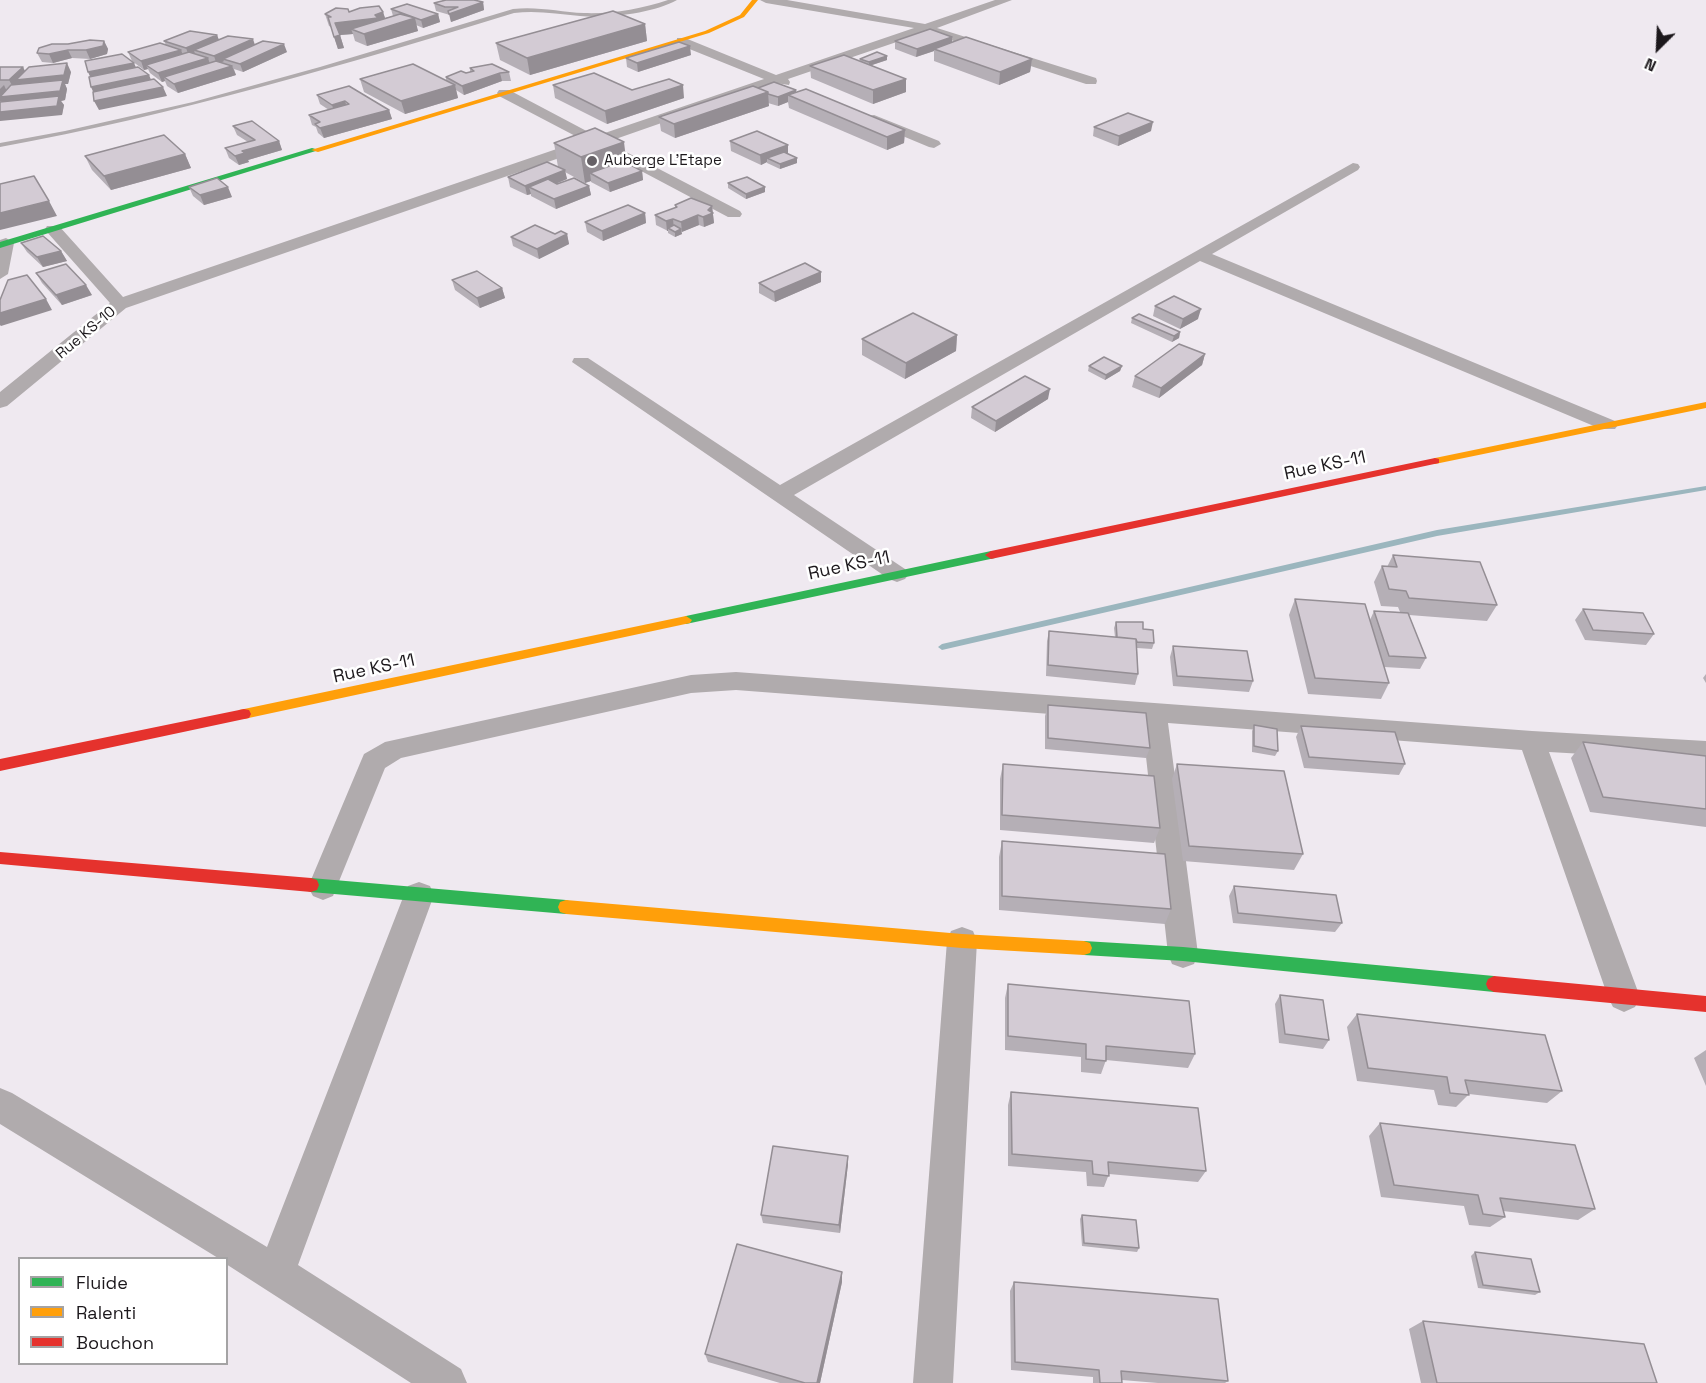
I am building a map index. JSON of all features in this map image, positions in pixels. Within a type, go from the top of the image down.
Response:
[{"type":"street","points":[[0,274],[3,244],[681,41],[733,21],[746,13],[755,0]]},
{"type":"street","points":[[766,0],[925,27],[1091,81]]},
{"type":"street","points":[[120,304],[1006,0]]},
{"type":"street","points":[[681,41],[799,88]]},
{"type":"street","points":[[504,93],[734,214]]},
{"type":"street","points":[[861,114],[934,144]]},
{"type":"street","points":[[779,495],[1353,167]]},
{"type":"street","name":"Rue KS-10","points":[[0,402],[120,304],[53,229]]},
{"type":"street","points":[[1199,255],[1608,425]]},
{"type":"street","points":[[581,362],[897,574]]},
{"type":"street","name":"Rue KS-11","points":[[0,765],[1706,405]]},
{"type":"street","points":[[323,887],[374,761],[385,754],[394,750],[692,684],[736,681],[1532,741],[1706,751]]},
{"type":"street","points":[[1154,712],[1183,954]]},
{"type":"street","points":[[1532,741],[1624,997]]},
{"type":"street","points":[[0,858],[963,941],[1183,954],[1706,1004]]},
{"type":"street","points":[[276,1273],[419,895]]},
{"type":"street","points":[[933,1383],[963,941]]},
{"type":"street","points":[[0,1104],[276,1273],[447,1383]]},
{"type":"lane","points":[[0,146],[112,123],[273,82],[513,11],[531,9],[586,15],[618,13],[674,0]]},
{"type":"building","points":[[446,0],[483,2],[449,14],[448,11],[458,7],[445,7],[434,3]]},
{"type":"building","points":[[407,4],[438,14],[421,20],[391,9]]},
{"type":"building","points":[[379,6],[383,12],[375,15],[378,18],[335,23],[340,35],[334,37],[328,17],[331,17],[325,14],[336,8],[348,9],[349,12]]},
{"type":"building","points":[[613,11],[645,24],[527,58],[496,43]]},
{"type":"building","points":[[400,14],[415,18],[364,34],[351,29]]},
{"type":"building","points":[[930,29],[952,37],[917,49],[895,41]]},
{"type":"building","points":[[190,31],[217,35],[186,48],[164,41]]},
{"type":"building","points":[[228,36],[253,39],[214,56],[194,50]]},
{"type":"building","points":[[966,37],[1032,59],[1000,72],[934,49]]},
{"type":"building","points":[[90,40],[104,41],[103,46],[49,54],[37,53],[39,48],[52,44]]},
{"type":"building","points":[[263,41],[284,44],[240,64],[223,59]]},
{"type":"building","points":[[679,42],[690,46],[637,63],[626,58]]},
{"type":"building","points":[[160,43],[181,50],[141,61],[128,52]]},
{"type":"building","points":[[189,52],[208,58],[158,73],[146,65]]},
{"type":"building","points":[[877,52],[887,56],[869,62],[860,59]]},
{"type":"building","points":[[122,54],[134,63],[88,72],[85,61]]},
{"type":"building","points":[[844,55],[906,79],[873,90],[810,66]]},
{"type":"building","points":[[216,61],[232,66],[174,84],[164,77]]},
{"type":"building","points":[[67,63],[64,75],[16,80],[29,67]]},
{"type":"building","points":[[413,64],[455,85],[401,101],[360,79]]},
{"type":"building","points":[[492,64],[509,72],[462,86],[446,77],[461,71],[466,73],[474,71],[470,68]]},
{"type":"building","points":[[0,67],[23,67],[9,80],[0,80]]},
{"type":"building","points":[[138,67],[149,75],[91,87],[89,77]]},
{"type":"building","points":[[594,73],[632,90],[669,79],[683,85],[605,111],[553,85]]},
{"type":"building","points":[[154,79],[163,87],[94,101],[93,92]]},
{"type":"building","points":[[63,80],[60,91],[0,97],[11,85]]},
{"type":"building","points":[[774,82],[796,90],[778,97],[758,88]]},
{"type":"building","points":[[349,86],[389,110],[320,128],[315,124],[320,122],[309,115],[349,104],[345,101],[332,105],[317,95]]},
{"type":"building","points":[[753,86],[768,92],[674,124],[659,117]]},
{"type":"building","points":[[806,89],[905,130],[887,137],[788,95]]},
{"type":"building","points":[[59,96],[57,106],[0,112],[0,102]]},
{"type":"building","points":[[1128,113],[1153,122],[1119,136],[1094,127]]},
{"type":"building","points":[[252,121],[279,141],[242,151],[245,153],[235,156],[225,148],[255,140],[233,126]]},
{"type":"building","points":[[595,128],[624,142],[581,157],[554,143]]},
{"type":"building","points":[[757,131],[788,145],[760,155],[730,141]]},
{"type":"building","points":[[164,135],[185,154],[104,176],[85,156]]},
{"type":"building","points":[[784,152],[797,158],[780,164],[767,158]]},
{"type":"building","points":[[623,161],[642,171],[608,183],[590,173]]},
{"type":"building","points":[[547,162],[565,170],[525,186],[508,177]]},
{"type":"building","points":[[34,176],[49,201],[0,213],[0,184]]},
{"type":"building","points":[[747,177],[765,187],[746,194],[728,183]]},
{"type":"building","points":[[217,178],[228,187],[200,195],[189,187]]},
{"type":"building","points":[[574,178],[589,186],[554,199],[529,187],[548,179],[557,184]]},
{"type":"building","points":[[691,198],[712,206],[708,210],[713,213],[703,217],[698,215],[681,222],[673,219],[666,221],[655,215],[677,207],[675,205]]},
{"type":"building","points":[[628,205],[645,213],[602,231],[585,222]]},
{"type":"building","points":[[535,225],[555,234],[561,231],[567,234],[537,249],[511,237]]},
{"type":"building","points":[[674,225],[681,229],[675,232],[668,228]]},
{"type":"building","points":[[43,236],[61,251],[37,257],[21,243]]},
{"type":"building","points":[[805,263],[821,272],[774,292],[759,283]]},
{"type":"building","points":[[66,264],[86,285],[56,295],[36,273]]},
{"type":"building","points":[[477,271],[502,288],[477,298],[452,280]]},
{"type":"building","points":[[27,275],[46,299],[0,313],[0,300],[8,280]]},
{"type":"building","points":[[1174,296],[1201,309],[1183,319],[1155,306]]},
{"type":"building","points":[[913,313],[957,335],[906,363],[862,339]]},
{"type":"building","points":[[1139,314],[1180,332],[1174,336],[1132,318]]},
{"type":"building","points":[[1179,344],[1205,354],[1161,388],[1135,376]]},
{"type":"building","points":[[1104,357],[1122,366],[1106,375],[1089,366]]},
{"type":"building","points":[[1025,376],[1050,389],[996,421],[972,407]]},
{"type":"building","points":[[1393,555],[1480,562],[1497,605],[1409,598],[1406,591],[1389,589],[1382,566],[1397,567]]},
{"type":"building","points":[[1295,599],[1365,604],[1389,683],[1315,678]]},
{"type":"building","points":[[1583,609],[1643,613],[1654,634],[1593,630]]},
{"type":"building","points":[[1374,611],[1408,613],[1426,658],[1389,656]]},
{"type":"building","points":[[1116,622],[1143,622],[1143,629],[1153,630],[1154,643],[1117,637]]},
{"type":"building","points":[[1049,631],[1136,639],[1138,674],[1048,665]]},
{"type":"building","points":[[1173,646],[1247,651],[1253,681],[1177,676]]},
{"type":"building","points":[[1048,705],[1146,713],[1150,748],[1048,738]]},
{"type":"building","points":[[1254,725],[1277,729],[1278,751],[1254,746]]},
{"type":"building","points":[[1301,726],[1395,732],[1405,764],[1309,757]]},
{"type":"building","points":[[1583,742],[1706,756],[1706,809],[1603,797]]},
{"type":"building","points":[[1003,764],[1154,776],[1160,828],[1002,815]]},
{"type":"building","points":[[1177,764],[1284,771],[1303,854],[1189,846]]},
{"type":"building","points":[[1002,841],[1165,854],[1171,909],[1002,896]]},
{"type":"building","points":[[1234,886],[1336,895],[1342,923],[1238,913]]},
{"type":"building","points":[[1008,984],[1189,1001],[1195,1054],[1106,1046],[1106,1061],[1086,1059],[1086,1044],[1008,1036]]},
{"type":"building","points":[[1280,995],[1323,1000],[1329,1040],[1285,1034]]},
{"type":"building","points":[[1357,1014],[1545,1035],[1562,1091],[1465,1080],[1469,1095],[1450,1093],[1447,1077],[1368,1068]]},
{"type":"building","points":[[1011,1092],[1198,1108],[1206,1171],[1108,1162],[1109,1176],[1093,1174],[1092,1161],[1012,1154]]},
{"type":"building","points":[[1380,1123],[1575,1145],[1595,1209],[1500,1198],[1505,1217],[1483,1214],[1478,1195],[1394,1185]]},
{"type":"building","points":[[773,1146],[848,1156],[839,1225],[761,1215]]},
{"type":"building","points":[[1082,1215],[1136,1220],[1139,1248],[1084,1243]]},
{"type":"building","points":[[737,1244],[842,1272],[817,1383],[805,1383],[705,1354]]},
{"type":"building","points":[[1475,1252],[1531,1259],[1540,1292],[1483,1285]]},
{"type":"building","points":[[1014,1282],[1218,1299],[1228,1381],[1121,1371],[1122,1383],[1100,1383],[1099,1370],[1015,1362]]},
{"type":"building","points":[[1423,1321],[1644,1344],[1657,1383],[1437,1383]]},
{"type":"waterway","points":[[942,647],[1437,533],[1706,488]]},
{"type":"traffic: fast","points":[[0,245],[315,150]]},
{"type":"traffic: fast","points":[[686,620],[991,555]]},
{"type":"traffic: fast","points":[[311,885],[566,907]]},
{"type":"traffic: fast","points":[[1084,948],[1183,954],[1494,984]]},
{"type":"traffic: slow","points":[[315,150],[707,32],[742,16],[755,0]]},
{"type":"traffic: slow","points":[[1435,461],[1706,405]]},
{"type":"traffic: slow","points":[[244,714],[686,620]]},
{"type":"traffic: slow","points":[[566,907],[962,941],[1084,948]]},
{"type":"traffic: jam","points":[[991,555],[1435,461]]},
{"type":"traffic: jam","points":[[0,765],[244,714]]},
{"type":"traffic: jam","points":[[0,858],[311,885]]},
{"type":"traffic: jam","points":[[1494,984],[1706,1004]]},
{"type":"place","name":"Auberge L'Etape","points":[[592,161]]}]
